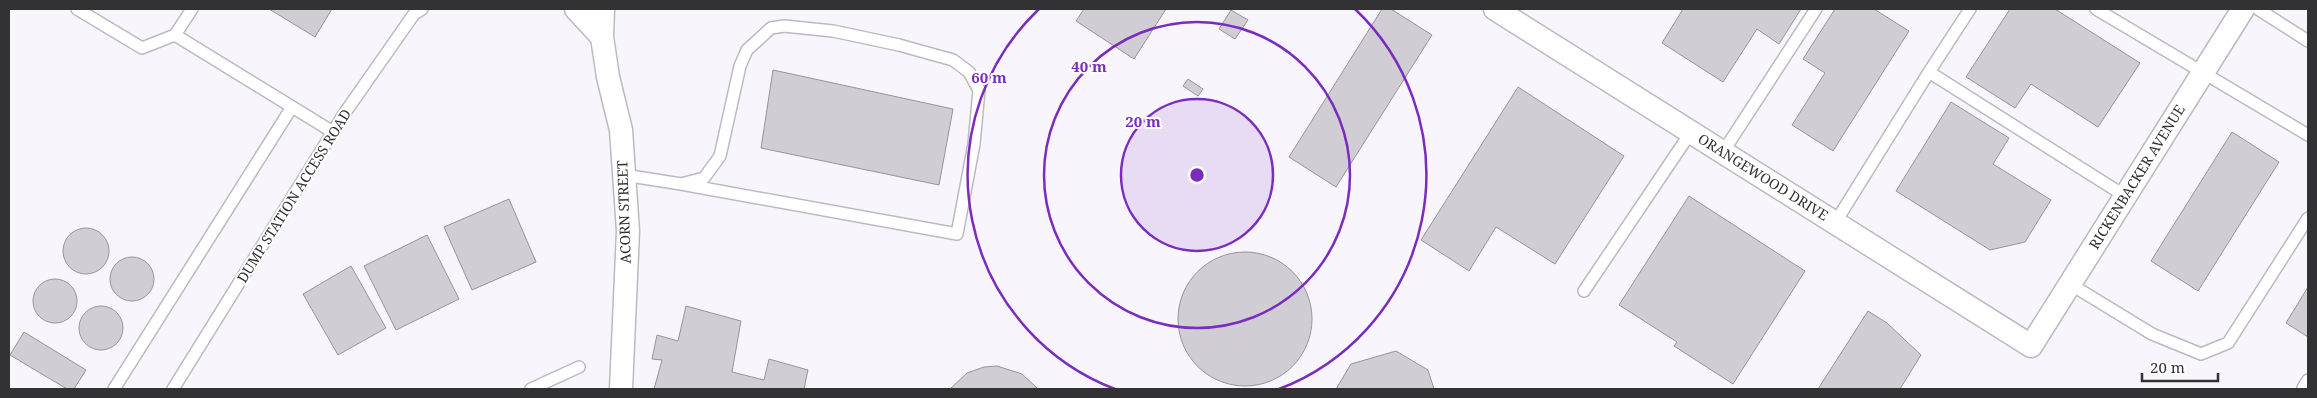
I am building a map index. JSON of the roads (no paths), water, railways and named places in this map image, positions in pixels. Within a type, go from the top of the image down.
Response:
[{"type":"street","points":[[576,9],[602,36]]},
{"type":"street","name":"ACORN STREET","points":[[603,9],[602,36],[608,77],[621,130],[628,231],[621,389]]},
{"type":"street","name":"ORANGEWOOD DRIVE","points":[[1495,9],[2031,346]]},
{"type":"street","name":"RICKENBACKER AVENUE","points":[[2031,346],[2243,9]]},
{"type":"lane","points":[[76,9],[142,48],[175,35],[192,9]]},
{"type":"lane","name":"DUMP STATION ACCESS ROAD","points":[[174,389],[332,132],[414,14],[422,9]]},
{"type":"lane","points":[[1723,152],[1816,9]]},
{"type":"lane","points":[[1835,222],[1970,9]]},
{"type":"lane","points":[[2096,9],[2308,135]]},
{"type":"lane","points":[[2258,9],[2308,41]]},
{"type":"lane","points":[[624,175],[958,234],[974,144],[979,90],[969,72],[953,60],[899,45],[833,31],[784,26],[771,28],[747,50],[740,66],[720,156],[704,178],[681,184]]},
{"type":"lane","points":[[175,35],[332,132]]},
{"type":"lane","points":[[1929,72],[2125,196]]},
{"type":"lane","points":[[114,389],[292,107]]},
{"type":"lane","points":[[1584,290],[1691,132]]},
{"type":"lane","points":[[2070,284],[2152,334],[2201,354],[2228,343],[2308,218]]},
{"type":"lane","points":[[531,389],[579,367]]},
{"type":"lane","points":[[2306,389],[2304,388],[2308,380]]}]
